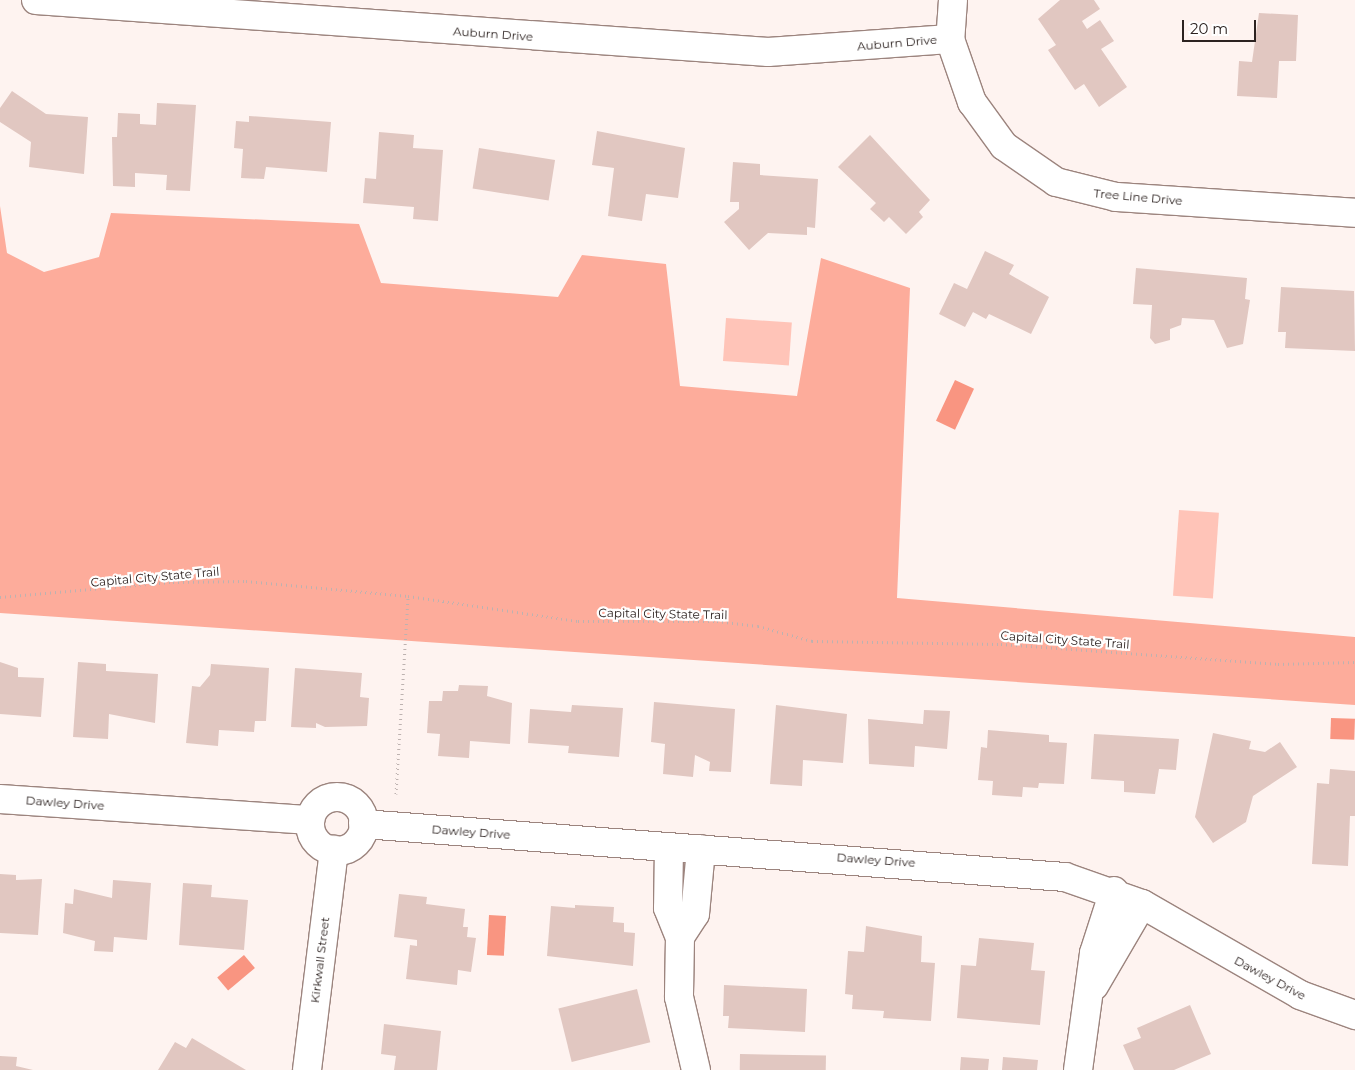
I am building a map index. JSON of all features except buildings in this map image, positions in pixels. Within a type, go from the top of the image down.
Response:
[{"type":"street","name":"Auburn Drive","points":[[36,0],[768,52],[950,39]]},
{"type":"street","name":"Tree Line Drive","points":[[953,0],[950,39],[959,71],[985,124],[1023,163],[1056,182],[1116,197],[1355,213]]},
{"type":"street","points":[[343,798],[358,807],[364,824],[355,844],[334,850],[318,844],[310,820],[325,799],[343,798]]},
{"type":"street","name":"Dawley Drive","points":[[0,799],[310,820]]},
{"type":"street","name":"Dawley Drive","points":[[364,824],[1017,871],[1065,877],[1114,891],[1142,904],[1300,995],[1355,1015]]},
{"type":"street","points":[[670,847],[668,908],[680,937],[679,998],[696,1070]]},
{"type":"street","points":[[680,937],[695,914],[701,849]]},
{"type":"street","name":"Kirkwall Street","points":[[307,1070],[334,850]]},
{"type":"street","points":[[1078,1070],[1094,953],[1114,891]]},
{"type":"street","points":[[1090,992],[1142,904]]},
{"type":"path","name":"Capital City State Trail","points":[[0,597],[208,580],[408,596],[578,620],[726,622],[812,641],[1001,644],[1278,664],[1355,662]]},
{"type":"path","points":[[396,794],[408,596]]},
{"type":"shaded area","points":[[0,206],[7,253],[44,272],[99,257],[111,213],[359,224],[381,283],[558,297],[582,255],[666,264],[680,386],[797,396],[821,258],[910,288],[897,598],[1355,637],[1355,705],[0,613]]},
{"type":"shaded area","points":[[726,318],[792,323],[789,365],[723,361]]},
{"type":"shaded area","points":[[955,380],[974,389],[955,430],[936,421]]},
{"type":"shaded area","points":[[1179,510],[1219,513],[1213,599],[1173,596]]},
{"type":"shaded area","points":[[1331,718],[1355,719],[1354,740],[1330,739]]},
{"type":"shaded area","points":[[489,915],[506,916],[504,956],[487,955]]},
{"type":"shaded area","points":[[244,955],[255,968],[228,991],[217,977]]}]
